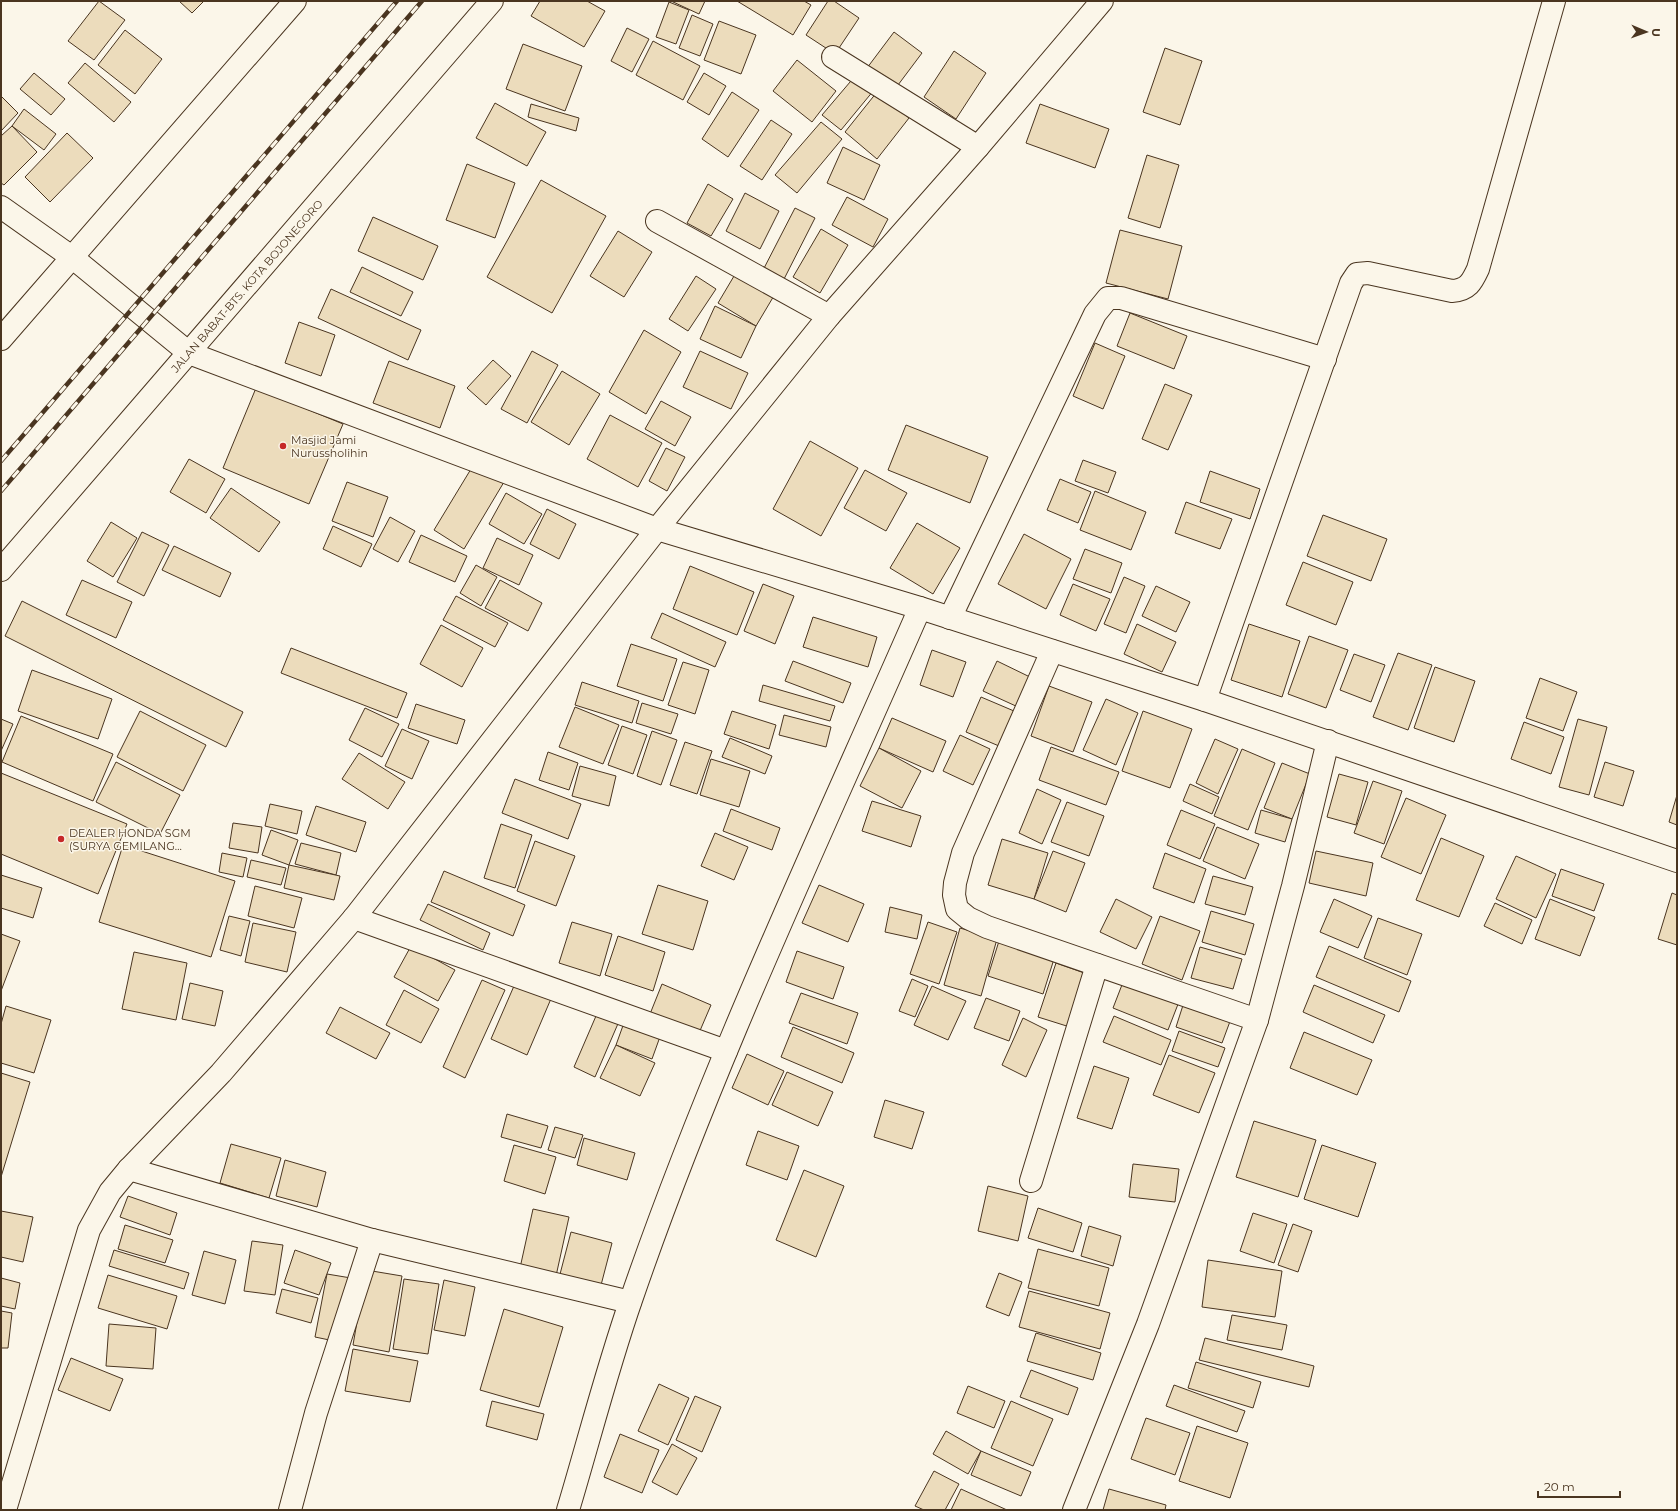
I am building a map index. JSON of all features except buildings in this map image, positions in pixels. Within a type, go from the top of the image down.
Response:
[{"type":"main road","points":[[1,339],[296,1]]},
{"type":"main road","name":"JALAN BABAT-BTS. KOTA BOJONEGORO","points":[[1,570],[492,1]]},
{"type":"main road","points":[[5,1510],[89,1230],[110,1192],[129,1169],[221,1073],[354,918],[656,528],[829,316],[978,147],[1102,1]]},
{"type":"main road","points":[[1205,700],[1351,283],[1357,274],[1368,272],[1452,291],[1464,289],[1472,282],[1478,269],[1554,1]]},
{"type":"main road","points":[[833,58],[978,147]]},
{"type":"main road","points":[[1,207],[73,258],[188,353],[656,528],[920,608],[1328,740],[1677,861]]},
{"type":"main road","points":[[657,221],[829,316]]},
{"type":"main road","points":[[950,618],[1095,314],[1106,299],[1112,297],[1121,298],[1325,359]]},
{"type":"main road","points":[[568,1510],[630,1302],[681,1163],[726,1051],[920,608]]},
{"type":"main road","points":[[1052,651],[963,853],[955,883],[954,903],[957,909],[968,918],[987,927],[1257,1020]]},
{"type":"main road","points":[[1074,1510],[1148,1324],[1257,1020],[1293,886],[1328,740]]},
{"type":"main road","points":[[354,918],[726,1051]]},
{"type":"main road","points":[[1030,1181],[1097,965]]},
{"type":"main road","points":[[129,1169],[372,1240],[630,1302]]},
{"type":"main road","points":[[290,1510],[316,1413],[372,1240]]},
{"type":"railway","points":[[1,461],[397,1]]},
{"type":"railway","points":[[1,491],[422,1]]},
{"type":"place","name":"Masjid Jami Nurussholihin","points":[[283,446]]},
{"type":"place","name":"DEALER HONDA SGM (SURYA GEMILANG…","points":[[61,839]]}]
